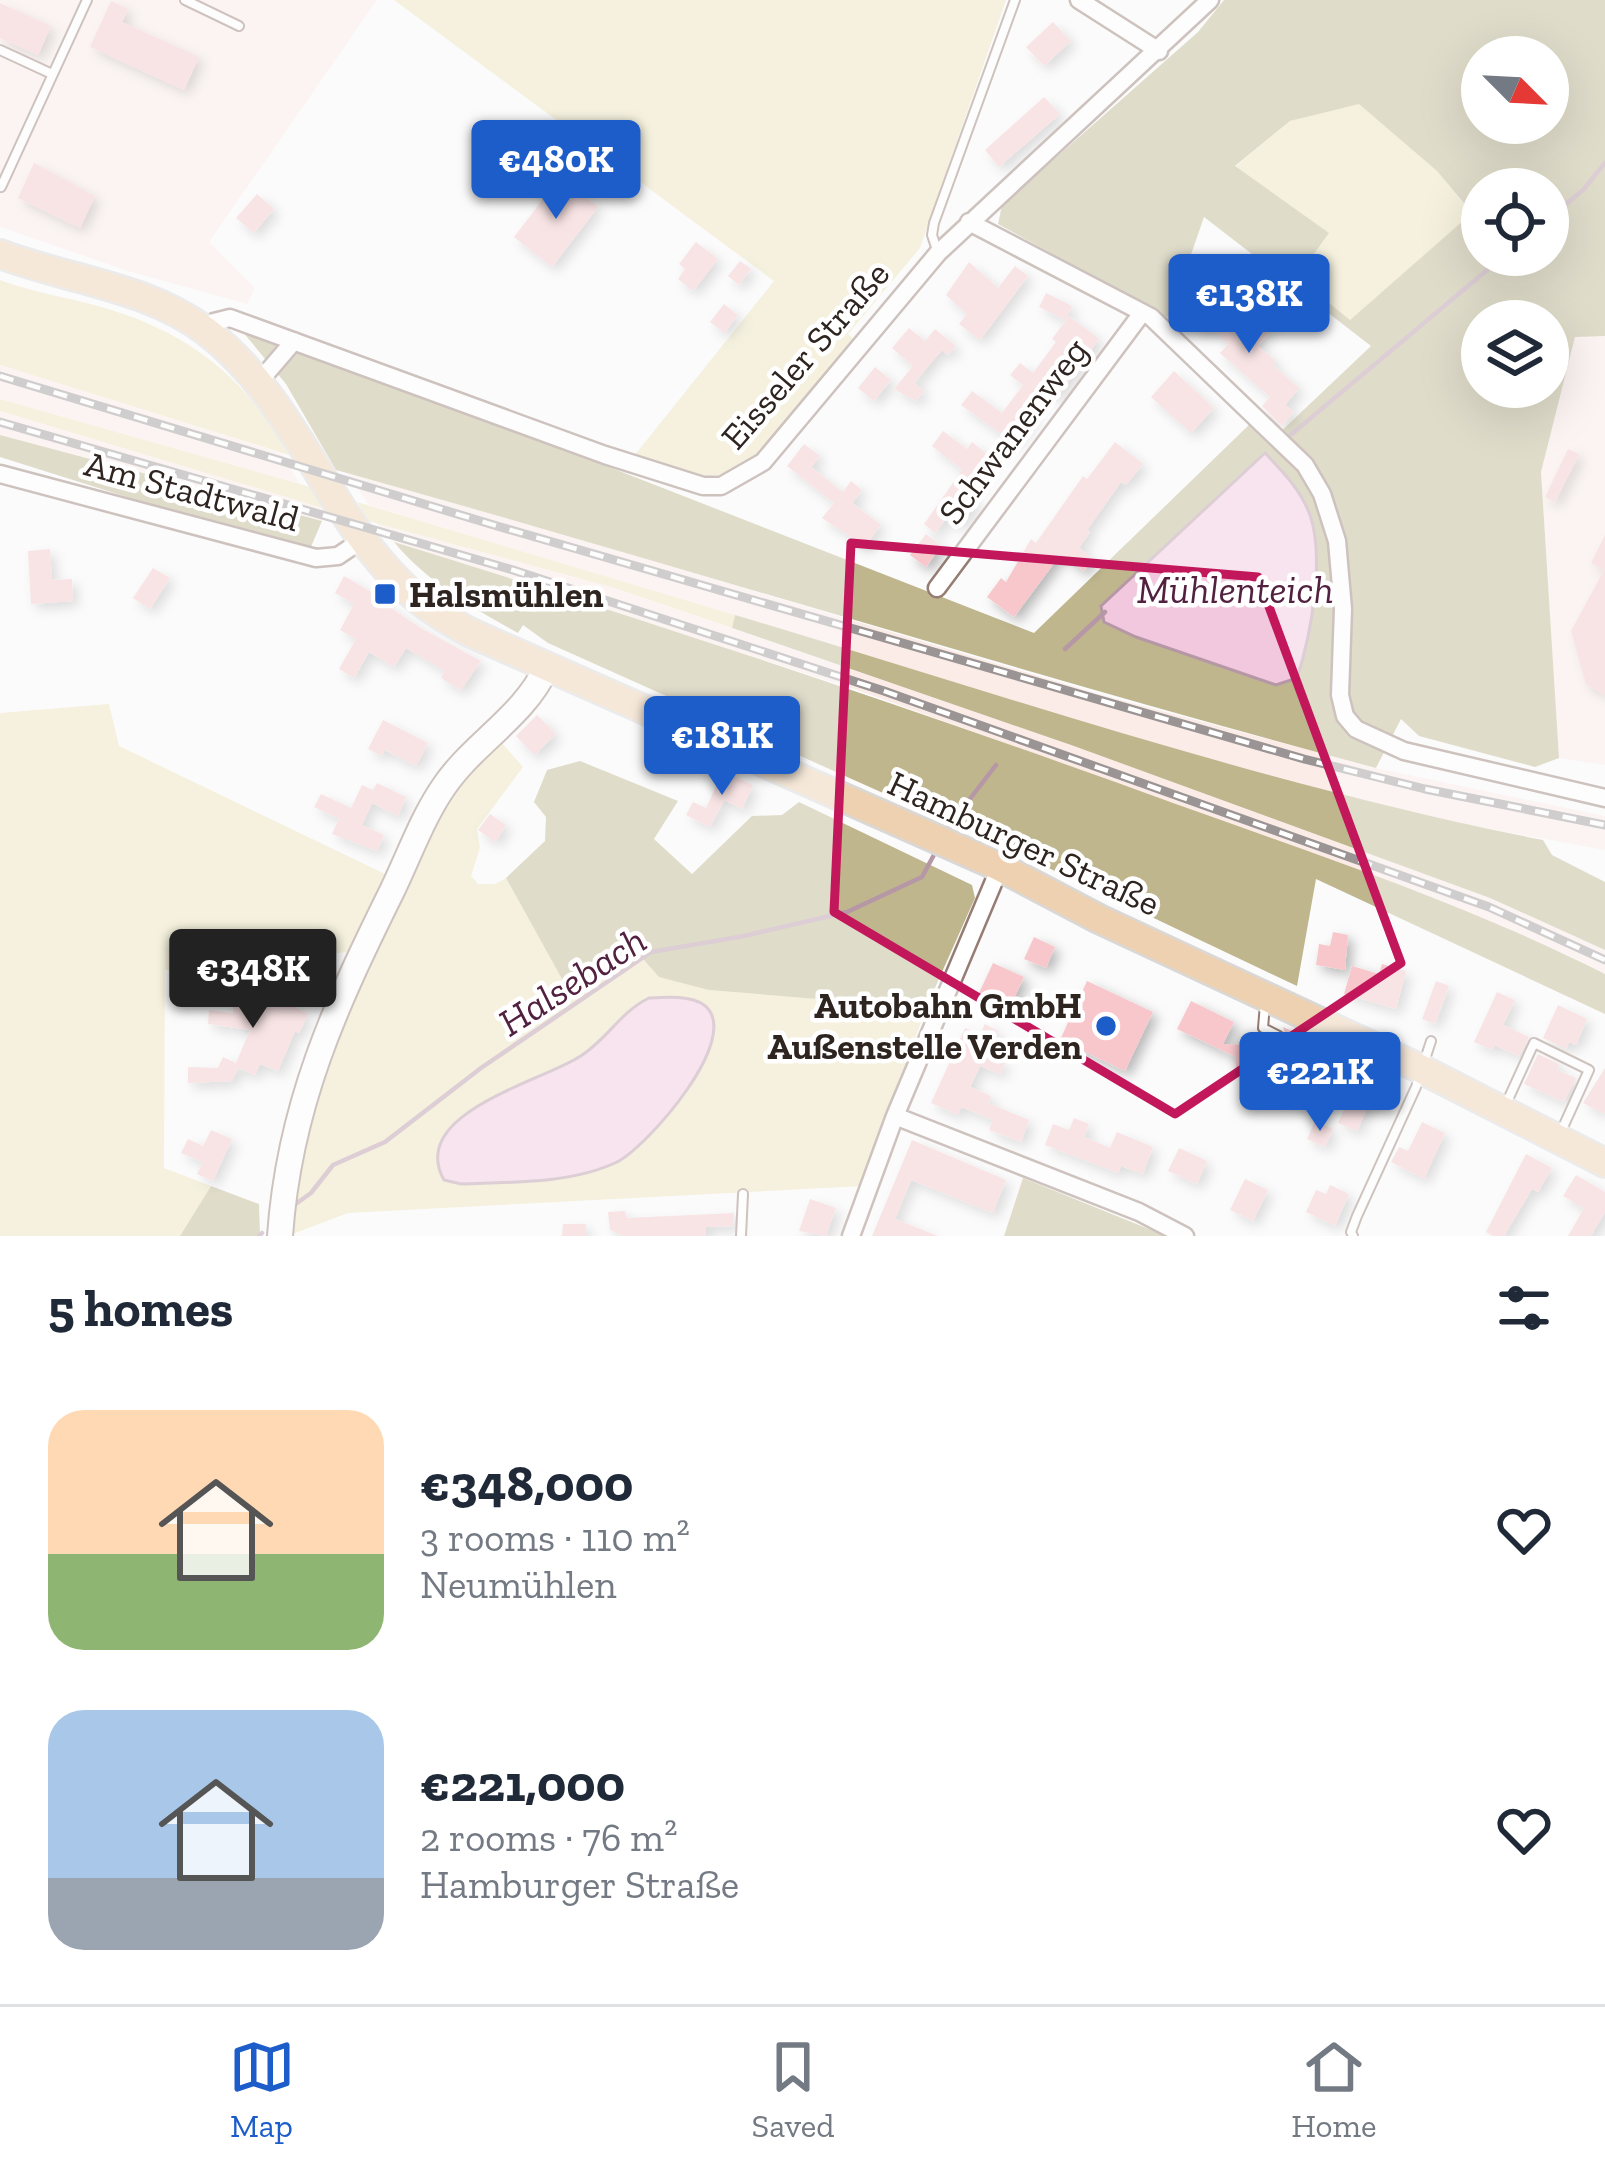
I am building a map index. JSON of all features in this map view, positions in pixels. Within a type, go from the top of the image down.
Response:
[{"type":"main road","name":"Hamburger Straße","points":[[0,254],[148,299],[204,330],[258,383],[363,539],[401,585],[470,632],[1000,868],[1419,1068],[1605,1163]]},
{"type":"street","points":[[1079,0],[1159,51]]},
{"type":"street","name":"Eisseler Straße","points":[[204,330],[230,318],[605,455],[703,486],[721,486],[764,462],[938,253],[1210,0]]},
{"type":"street","points":[[968,222],[1142,313],[1293,449],[1322,494],[1337,541],[1343,609],[1340,695],[1345,716],[1356,729],[1404,751],[1605,798]]},
{"type":"street","name":"Schwanenweg","points":[[938,588],[1142,313]]},
{"type":"street","points":[[258,383],[294,340]]},
{"type":"street","name":"Am Stadtwald","points":[[0,474],[316,558],[338,556],[363,539]]},
{"type":"street","points":[[280,1236],[288,1156],[299,1108],[345,988],[441,791],[475,748],[532,695],[545,668]]},
{"type":"street","points":[[851,1236],[895,1116],[1000,868]]},
{"type":"street","points":[[895,1116],[1139,1212],[1185,1236]]},
{"type":"lane","points":[[1,187],[87,0]]},
{"type":"lane","points":[[185,0],[239,26]]},
{"type":"lane","points":[[938,253],[932,236],[934,223],[1015,0]]},
{"type":"lane","points":[[0,50],[52,74]]},
{"type":"lane","points":[[263,981],[312,977],[345,988]]},
{"type":"lane","points":[[1269,998],[1262,1011],[1263,1028],[1279,1036]]},
{"type":"lane","points":[[1317,1054],[1336,1063],[1349,1036]]},
{"type":"lane","points":[[1353,1236],[1357,1216],[1431,1041]]},
{"type":"lane","points":[[1504,1110],[1534,1043],[1589,1070],[1559,1137]]},
{"type":"lane","points":[[740,1236],[743,1194]]},
{"type":"highlighted area","points":[[851,543],[1258,577],[1401,963],[1175,1114],[834,912]]},
{"type":"shaded area","points":[[0,0],[377,0],[209,242],[255,288],[247,304],[131,272],[0,227]]},
{"type":"shaded area","points":[[394,0],[1006,0],[920,248],[848,334],[855,340],[790,423],[749,460],[728,472],[707,476],[634,456],[774,281]]},
{"type":"shaded area","points":[[1224,0],[1605,0],[1605,336],[1575,337],[1569,361],[1569,300],[1461,300],[1461,408],[1557,408],[1541,472],[1559,758],[1535,767],[1419,736],[1401,719],[1376,768],[336,470],[286,384],[242,331],[453,406],[1034,633],[1252,422],[1275,437],[1371,346],[1204,217],[1169,318],[998,224],[1002,205],[1198,32]],"holes":[[[1359,104],[1437,171],[1461,200],[1461,168],[1569,168],[1569,276],[1461,276],[1461,223],[1350,320],[1297,277],[1329,233],[1235,166],[1290,121]]]},
{"type":"shaded area","points":[[1359,103],[1437,171],[1461,200],[1461,224],[1350,320],[1296,277],[1328,233],[1235,167],[1290,121]]},
{"type":"shaded area","points":[[0,280],[130,316],[186,343],[253,401],[289,455],[0,365]]},
{"type":"shaded area","points":[[1575,336],[1605,336],[1605,765],[1559,758],[1541,472],[1557,408],[1569,408],[1569,360]]},
{"type":"shaded area","points":[[0,365],[281,453],[300,484],[0,399]]},
{"type":"shaded area","points":[[0,399],[314,488],[326,509],[0,411]]},
{"type":"shaded area","points":[[0,411],[326,509],[322,521],[0,435]]},
{"type":"shaded area","points":[[0,435],[322,521],[310,549],[257,538],[0,457]]},
{"type":"shaded area","points":[[347,473],[1105,696],[1376,768],[1605,816],[1605,850],[1426,817],[1096,728],[369,505]]},
{"type":"shaded area","points":[[357,502],[735,615],[732,628],[611,587],[368,521]]},
{"type":"shaded area","points":[[376,523],[611,587],[1075,746],[1490,898],[1605,950],[1605,974],[1570,956],[1070,766],[860,691],[394,542]]},
{"type":"shaded area","points":[[394,542],[882,700],[1446,903],[1605,974],[1605,1014],[1316,879],[1297,986],[1017,853],[548,643],[523,625],[518,633],[436,582]]},
{"type":"shaded area","points":[[735,615],[1237,766],[1543,840],[1552,855],[1605,882],[1605,950],[1490,898],[732,628]]},
{"type":"shaded area","points":[[109,704],[119,746],[385,874],[348,952],[165,970],[164,1168],[211,1186],[180,1236],[0,1236],[0,713]]},
{"type":"shaded area","points":[[501,742],[523,767],[477,829],[480,848],[471,876],[478,884],[506,878],[572,996],[637,952],[709,990],[926,1008],[863,1186],[348,1213],[290,1235],[314,1083],[439,809]]},
{"type":"shaded area","points":[[580,761],[678,801],[654,839],[692,874],[752,816],[782,815],[799,802],[972,885],[975,898],[926,1008],[709,990],[659,977],[637,952],[572,997],[506,878],[545,841],[546,817],[534,802],[547,770]]},
{"type":"shaded area","points":[[1023,1178],[1166,1236],[1004,1236]]},
{"type":"shaded area","points":[[211,1186],[259,1204],[260,1236],[180,1236]]},
{"type":"water","name":"Mühlenteich","points":[[1265,453],[1302,497],[1314,533],[1314,596],[1297,678],[1276,685],[1104,622],[1101,606]]},
{"type":"water","points":[[649,998],[685,998],[704,1005],[713,1020],[712,1040],[687,1090],[631,1152],[599,1169],[561,1178],[461,1184],[444,1180],[438,1157],[444,1136],[460,1119],[579,1057]]},
{"type":"building","points":[[111,1],[128,9],[122,22],[199,57],[184,90],[90,47]]},
{"type":"building","points":[[0,3],[51,26],[38,55],[0,38]]},
{"type":"building","points":[[1053,22],[1071,41],[1044,66],[1026,47]]},
{"type":"building","points":[[1044,97],[1060,114],[999,167],[985,150]]},
{"type":"building","points":[[34,163],[95,196],[80,228],[18,198]]},
{"type":"building","points":[[560,177],[598,207],[552,267],[514,237]]},
{"type":"building","points":[[257,194],[274,209],[254,233],[236,218]]},
{"type":"building","points":[[696,242],[718,259],[693,291],[678,279],[685,269],[679,264]]},
{"type":"building","points":[[740,261],[751,269],[739,285],[728,276]]},
{"type":"building","points":[[969,262],[998,288],[1015,266],[1028,276],[980,340],[959,324],[967,314],[946,295]]},
{"type":"building","points":[[1046,293],[1072,306],[1065,320],[1039,307]]},
{"type":"building","points":[[1212,294],[1227,307],[1222,313],[1240,331],[1254,316],[1271,332],[1258,346],[1299,388],[1285,405],[1294,412],[1282,426],[1262,406],[1270,397],[1220,353],[1228,344],[1210,327],[1204,334],[1189,320]]},
{"type":"building","points":[[724,304],[738,315],[724,333],[710,322]]},
{"type":"building","points":[[1069,316],[1099,339],[1056,398],[1040,386],[1024,407],[1035,414],[1014,443],[961,405],[972,391],[1002,413],[1023,385],[1010,375],[1020,363],[1033,373]]},
{"type":"building","points":[[909,328],[925,341],[935,329],[956,346],[948,355],[942,350],[914,383],[924,391],[916,401],[894,389],[913,366],[892,348]]},
{"type":"building","points":[[875,367],[891,380],[874,401],[858,388]]},
{"type":"building","points":[[1174,371],[1214,408],[1191,433],[1151,397]]},
{"type":"building","points":[[943,431],[967,449],[972,442],[992,458],[966,494],[977,502],[959,526],[947,517],[935,533],[924,524],[962,470],[932,446]]},
{"type":"building","points":[[1115,442],[1143,464],[1126,485],[1121,482],[1087,530],[1079,548],[1093,559],[1084,571],[1061,554],[1014,617],[987,597],[1001,578],[1006,582],[1031,539],[1036,543],[1083,476],[1087,479]]},
{"type":"building","points":[[804,444],[820,456],[811,467],[843,492],[851,481],[862,490],[852,503],[881,525],[865,546],[822,518],[834,503],[787,466]]},
{"type":"building","points":[[1568,449],[1579,454],[1555,502],[1545,497]]},
{"type":"building","points":[[926,534],[941,546],[926,567],[910,555]]},
{"type":"building","points":[[1605,535],[1605,695],[1586,684],[1571,631],[1604,570],[1591,563]]},
{"type":"building","points":[[50,549],[52,580],[72,579],[73,601],[31,604],[28,551]]},
{"type":"building","points":[[153,568],[170,578],[150,609],[133,598]]},
{"type":"building","points":[[344,576],[419,627],[481,661],[461,690],[441,678],[445,671],[406,648],[394,667],[369,652],[354,678],[339,669],[356,639],[340,630],[354,604],[335,593]]},
{"type":"building","points":[[537,715],[556,734],[534,755],[516,736]]},
{"type":"building","points":[[383,720],[428,743],[416,766],[384,750],[382,756],[368,749]]},
{"type":"building","points":[[723,771],[753,785],[742,809],[724,800],[710,827],[686,815],[693,802],[706,808]]},
{"type":"building","points":[[377,783],[406,797],[398,816],[372,803],[362,825],[384,835],[377,851],[332,834],[339,819],[314,807],[321,794],[351,808],[362,785],[373,790]]},
{"type":"building","points":[[490,814],[506,825],[495,842],[478,830]]},
{"type":"building","points":[[1333,932],[1348,935],[1345,970],[1316,965],[1319,944],[1330,946]]},
{"type":"building","points":[[1034,937],[1055,947],[1046,968],[1024,959]]},
{"type":"building","points":[[993,963],[1024,977],[1010,1007],[979,993]]},
{"type":"building","points":[[1382,964],[1406,971],[1396,1009],[1344,994],[1352,966],[1379,974]]},
{"type":"building","points":[[232,972],[248,972],[248,982],[308,1014],[278,1071],[260,1064],[255,1075],[238,1068],[232,1081],[188,1083],[188,1067],[218,1068],[223,1057],[236,1063],[250,1030],[208,1024],[209,1010],[233,1013]]},
{"type":"building","name":"Autobahn GmbH Außenstelle Verden","points":[[1087,981],[1153,1012],[1125,1071],[1060,1040]]},
{"type":"building","points":[[1436,981],[1449,986],[1435,1024],[1422,1019]]},
{"type":"building","points":[[1497,992],[1515,1000],[1503,1025],[1529,1037],[1519,1056],[1474,1042]]},
{"type":"building","points":[[1191,1001],[1234,1022],[1223,1044],[1254,1045],[1253,1068],[1236,1068],[1236,1057],[1177,1029]]},
{"type":"building","points":[[1558,1005],[1587,1019],[1576,1045],[1569,1042],[1566,1049],[1543,1038]]},
{"type":"building","points":[[985,1024],[998,1031],[987,1055],[1005,1063],[1000,1074],[980,1066],[970,1087],[991,1096],[988,1103],[1029,1120],[1021,1142],[989,1130],[993,1120],[961,1107],[958,1115],[931,1103],[965,1028],[980,1034]]},
{"type":"building","points":[[1283,1027],[1321,1045],[1309,1052],[1314,1061],[1304,1082],[1316,1088],[1307,1108],[1274,1093],[1283,1073],[1266,1065],[1276,1044],[1287,1039]]},
{"type":"building","points":[[1538,1054],[1576,1078],[1564,1102],[1524,1084]]},
{"type":"building","points":[[1346,1065],[1380,1080],[1357,1131],[1338,1123],[1349,1099],[1334,1092]]},
{"type":"building","points":[[1605,1068],[1605,1114],[1583,1103]]},
{"type":"building","points":[[1074,1118],[1089,1124],[1084,1137],[1110,1148],[1117,1132],[1153,1147],[1143,1174],[1121,1166],[1118,1173],[1045,1145],[1053,1124],[1069,1130]]},
{"type":"building","points":[[1315,1121],[1333,1129],[1325,1147],[1307,1139]]},
{"type":"building","points":[[1422,1122],[1445,1133],[1424,1179],[1391,1162],[1399,1147],[1408,1151]]},
{"type":"building","points":[[211,1130],[232,1139],[213,1181],[197,1174],[203,1162],[181,1153],[188,1139],[203,1146]]},
{"type":"building","points":[[912,1140],[1006,1180],[993,1213],[911,1180],[895,1219],[938,1236],[872,1236]]},
{"type":"building","points":[[1179,1148],[1207,1161],[1197,1184],[1168,1171]]},
{"type":"building","points":[[1526,1154],[1552,1168],[1538,1192],[1532,1189],[1504,1236],[1493,1236],[1486,1232]]},
{"type":"building","points":[[1576,1175],[1605,1192],[1605,1212],[1591,1236],[1568,1236],[1584,1208],[1563,1196]]},
{"type":"building","points":[[1245,1179],[1268,1190],[1253,1221],[1230,1210]]},
{"type":"building","points":[[1330,1185],[1349,1194],[1335,1226],[1306,1212],[1316,1190],[1326,1194]]},
{"type":"building","points":[[810,1199],[836,1208],[826,1236],[799,1231]]},
{"type":"building","points":[[625,1211],[627,1218],[734,1213],[733,1226],[706,1227],[706,1236],[624,1236],[610,1230],[608,1212]]},
{"type":"building","points":[[563,1224],[586,1224],[586,1236],[562,1236]]},
{"type":"waterway","name":"Halsebach","points":[[1569,202],[1605,163]]},
{"type":"waterway","name":"Halsebach","points":[[1287,438],[1480,276]]},
{"type":"waterway","name":"Halsebach","points":[[1065,649],[1105,612]]},
{"type":"waterway","name":"Halsebach","points":[[946,830],[996,765]]},
{"type":"waterway","name":"Halsebach","points":[[297,1203],[333,1165],[385,1142],[481,1068],[651,952],[847,912],[922,877],[936,851]]},
{"type":"waterway","name":"Halsebach","points":[[259,1236],[262,1233]]},
{"type":"railway","points":[[0,376],[497,526],[1304,759],[1605,825]]},
{"type":"railway","points":[[0,422],[513,570],[884,691],[1489,907],[1605,960]]},
{"type":"place","name":"Halsmühlen","points":[[385,594]]},
{"type":"place","name":"Autobahn GmbH Außenstelle Verden","points":[[1106,1026]]}]
